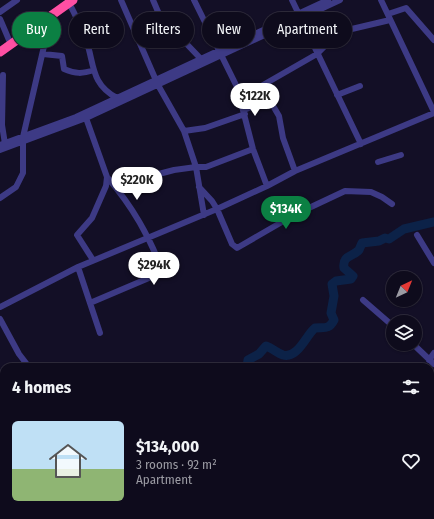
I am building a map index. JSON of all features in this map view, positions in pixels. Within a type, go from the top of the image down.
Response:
[{"type":"highway","points":[[56,12],[69,1]]},
{"type":"highway","points":[[0,46],[69,1]]},
{"type":"highway","points":[[0,52],[12,44]]},
{"type":"street","points":[[0,12],[17,0]]},
{"type":"street","points":[[121,0],[157,82],[184,131],[196,167],[204,214]]},
{"type":"street","points":[[153,0],[165,28],[180,37],[201,59]]},
{"type":"street","points":[[194,0],[237,88],[253,149],[268,186]]},
{"type":"street","points":[[292,0],[297,12]]},
{"type":"street","points":[[306,12],[328,0]]},
{"type":"street","points":[[309,12],[340,0]]},
{"type":"street","points":[[0,307],[93,260],[217,209],[268,186],[295,171],[434,112],[381,0]]},
{"type":"street","points":[[69,1],[85,38],[94,70],[106,92],[117,98]]},
{"type":"street","points":[[295,171],[283,138],[279,116],[263,85],[317,54],[339,32],[389,17],[406,8],[434,40]]},
{"type":"street","points":[[0,19],[9,40]]},
{"type":"street","points":[[0,150],[117,98],[157,82],[263,33]]},
{"type":"street","points":[[0,198],[16,187],[23,173],[23,139],[44,48]]},
{"type":"street","points":[[314,48],[361,144]]},
{"type":"street","points":[[2,75],[2,144],[23,139],[86,118],[201,59],[220,53]]},
{"type":"street","points":[[43,54],[62,56],[64,69],[75,74],[83,74],[94,70]]},
{"type":"street","points":[[338,95],[360,86]]},
{"type":"street","points":[[184,131],[205,128],[244,112],[269,99]]},
{"type":"street","points":[[86,118],[107,177],[119,191],[149,237],[163,272],[90,303]]},
{"type":"street","points":[[119,191],[155,175],[174,170],[196,167],[206,168],[253,149]]},
{"type":"street","points":[[378,162],[401,155]]},
{"type":"street","points":[[93,260],[77,235],[92,218],[106,186],[107,177]]},
{"type":"street","points":[[199,187],[217,209],[232,244],[236,248],[294,215],[345,191],[371,192],[392,204]]},
{"type":"street","points":[[417,235],[434,263]]},
{"type":"street","points":[[78,267],[100,333]]},
{"type":"street","points":[[363,300],[386,320]]},
{"type":"street","points":[[0,319],[19,354],[26,363]]},
{"type":"street","points":[[420,351],[432,362],[434,353]]},
{"type":"waterway","points":[[248,363],[248,360],[259,354],[266,346],[283,355],[293,353],[301,346],[315,328],[328,327],[332,323],[334,320],[331,313],[334,296],[332,284],[336,281],[351,279],[353,276],[344,268],[344,264],[346,258],[357,252],[362,243],[379,241],[385,238],[389,239],[404,229],[434,222]]}]
